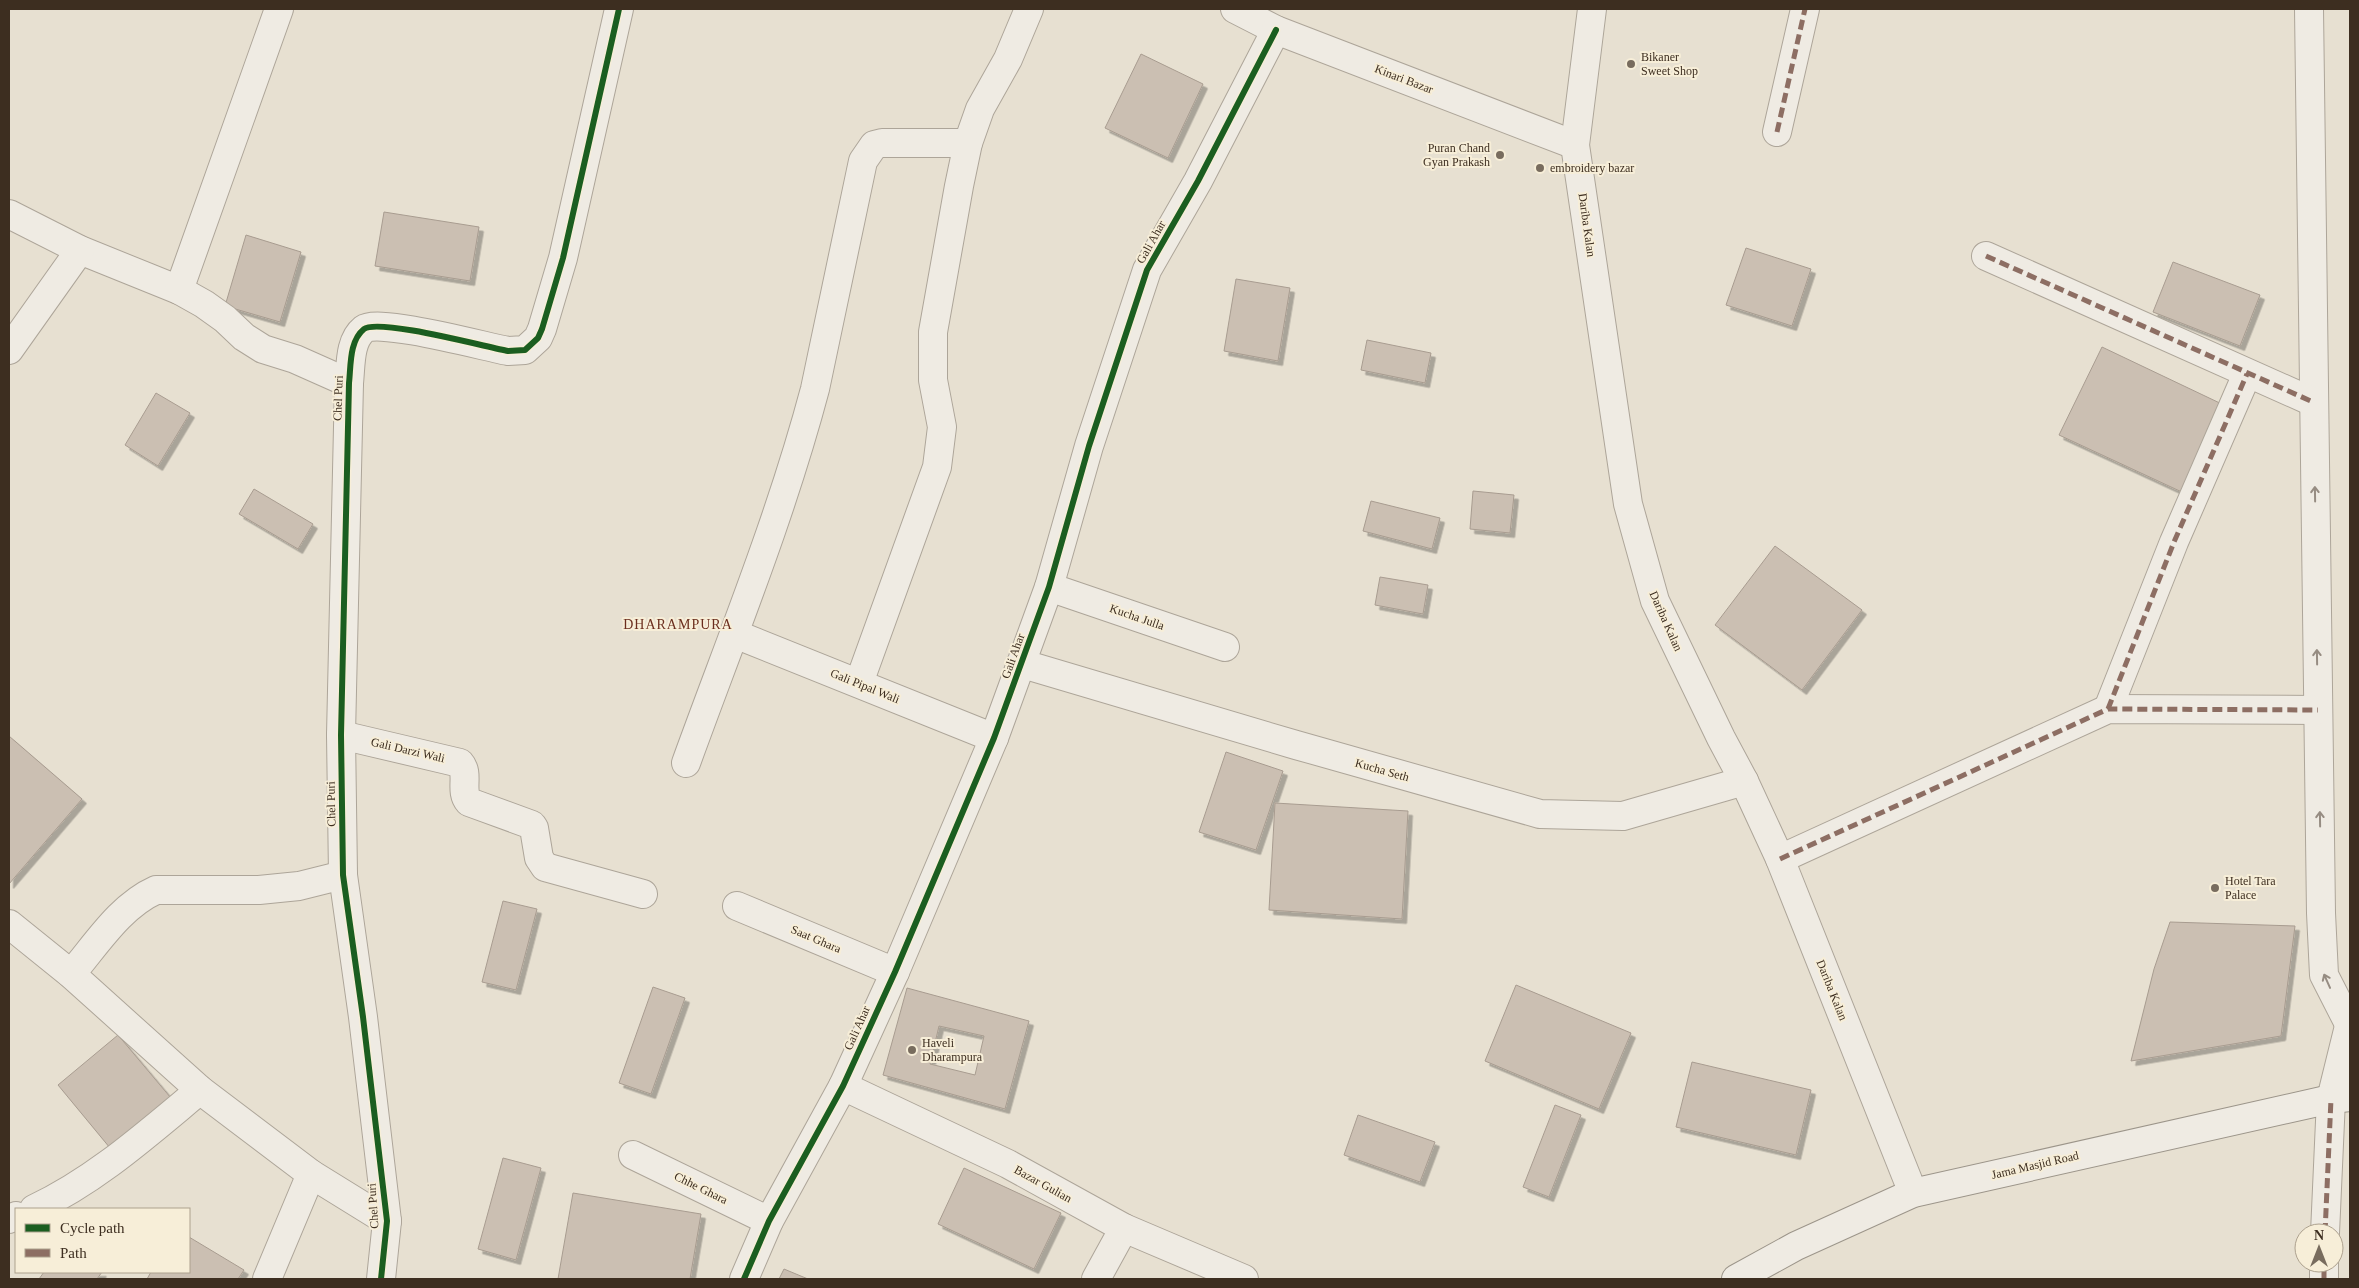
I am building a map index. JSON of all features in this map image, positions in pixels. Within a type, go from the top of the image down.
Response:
[{"type":"street","name":"Chel Puri","points":[[381,1279],[387,1221],[363,1017],[343,875],[341,735],[349,383],[354,342],[364,328],[372,325],[399,328],[516,352],[525,350],[538,338],[563,258],[619,9]]},
{"type":"street","points":[[859,684],[937,467],[941,448],[942,427],[933,380],[933,332],[968,143],[980,109],[1008,59],[1029,9]]},
{"type":"street","name":"Kinari Bazar","points":[[1235,9],[1276,30],[1575,145]]},
{"type":"street","name":"Dariba Kalan","points":[[1592,9],[1575,145],[1628,504],[1655,601],[1721,738],[1744,781],[1780,860],[1913,1193]]},
{"type":"street","points":[[1777,132],[1804,9]]},
{"type":"street","points":[[2309,9],[2313,402],[2324,976],[2350,1023],[2326,1223]]},
{"type":"street","points":[[178,290],[272,12]]},
{"type":"street","name":"Gali Ahar","points":[[744,1279],[769,1221],[843,1086],[895,972],[994,738],[1023,664],[1049,587],[1089,446],[1147,270],[1198,181],[1276,30]]},
{"type":"street","points":[[686,763],[735,634],[793,468],[809,413],[862,161],[874,145],[882,143],[968,143]]},
{"type":"street","points":[[9,214],[80,250],[178,290],[204,304],[225,319],[244,337],[263,349],[294,359],[349,383]]},
{"type":"street","points":[[9,350],[80,250]]},
{"type":"street","points":[[1986,256],[2246,374],[2313,402]]},
{"type":"street","points":[[2108,709],[2174,542],[2246,374]]},
{"type":"street","name":"Kucha Julla","points":[[1049,587],[1225,647]]},
{"type":"street","name":"Gali Pipal Wali","points":[[735,634],[994,738]]},
{"type":"street","name":"Kucha Seth","points":[[1023,664],[1296,745],[1540,814],[1623,816],[1744,781]]},
{"type":"street","points":[[1780,860],[2108,709],[2318,710]]},
{"type":"street","name":"Gali Darzi Wali","points":[[341,735],[460,763],[464,772],[465,798],[468,802],[532,825],[540,861],[545,866],[643,894]]},
{"type":"street","points":[[71,974],[127,909],[142,896],[156,890],[259,890],[298,886],[343,875]]},
{"type":"street","name":"Saat Ghara","points":[[737,906],[895,972]]},
{"type":"street","points":[[9,924],[71,974],[200,1090],[311,1174],[387,1221]]},
{"type":"street","name":"Bazar Gulian","points":[[843,1086],[1008,1164],[1124,1228],[1244,1279]]},
{"type":"street","points":[[36,1208],[70,1189],[137,1144],[200,1090]]},
{"type":"street","name":"Jama Masjid Road","points":[[1736,1279],[1796,1246],[1913,1193],[2340,1098]]},
{"type":"street","name":"Chhe Ghara","points":[[633,1155],[769,1221]]},
{"type":"street","points":[[266,1279],[311,1174]]},
{"type":"street","points":[[1096,1279],[1124,1228]]},
{"type":"building","points":[[1141,54],[1203,84],[1168,158],[1105,128]]},
{"type":"building","points":[[384,212],[479,227],[470,281],[375,266]]},
{"type":"building","points":[[246,235],[301,252],[280,322],[225,306]]},
{"type":"building","points":[[1746,248],[1811,269],[1792,326],[1726,305]]},
{"type":"building","points":[[2173,262],[2260,295],[2240,346],[2153,312]]},
{"type":"building","points":[[1236,279],[1290,288],[1278,361],[1224,351]]},
{"type":"building","points":[[1367,340],[1431,353],[1425,383],[1361,370]]},
{"type":"building","points":[[2102,347],[2226,406],[2184,493],[2059,435]]},
{"type":"building","points":[[156,393],[190,413],[158,466],[125,445]]},
{"type":"building","points":[[254,489],[313,524],[298,549],[239,514]]},
{"type":"building","points":[[1473,491],[1514,495],[1510,533],[1470,529]]},
{"type":"building","points":[[1371,501],[1440,518],[1432,549],[1363,531]]},
{"type":"building","points":[[1775,546],[1862,610],[1802,690],[1715,625]]},
{"type":"building","points":[[1380,577],[1428,585],[1423,614],[1375,605]]},
{"type":"building","points":[[9,736],[82,799],[9,884]]},
{"type":"building","points":[[1226,752],[1283,771],[1256,850],[1199,832]]},
{"type":"building","points":[[1275,803],[1408,811],[1402,919],[1269,910]]},
{"type":"building","points":[[503,901],[537,909],[516,990],[482,982]]},
{"type":"building","points":[[2170,922],[2295,926],[2281,1036],[2131,1061],[2154,969]]},
{"type":"building","points":[[1516,985],[1631,1033],[1599,1109],[1485,1061]]},
{"type":"building","points":[[653,987],[685,998],[651,1094],[619,1083]]},
{"type":"building","name":"Haveli Dharampura","points":[[907,988],[1029,1021],[1005,1109],[883,1075]],"holes":[[[939,1026],[984,1036],[975,1075],[930,1064]]]},
{"type":"building","points":[[118,1035],[176,1104],[115,1154],[58,1085]]},
{"type":"building","points":[[1692,1062],[1811,1090],[1796,1155],[1676,1127]]},
{"type":"building","points":[[1555,1105],[1581,1115],[1549,1197],[1523,1187]]},
{"type":"building","points":[[1358,1115],[1435,1142],[1420,1182],[1344,1155]]},
{"type":"building","points":[[503,1158],[541,1168],[516,1260],[478,1249]]},
{"type":"building","points":[[964,1168],[1061,1213],[1034,1269],[938,1224]]},
{"type":"building","points":[[573,1193],[701,1214],[690,1279],[558,1279]]},
{"type":"building","points":[[190,1238],[244,1270],[238,1279],[147,1279],[150,1273],[190,1273]]},
{"type":"building","points":[[784,1269],[808,1279],[779,1279]]},
{"type":"building","points":[[43,1273],[101,1273],[97,1279],[39,1279]]},
{"type":"marked path","points":[[1777,132],[1805,9]]},
{"type":"marked path","points":[[1986,256],[2313,402]]},
{"type":"marked path","points":[[2108,709],[2174,542],[2247,374]]},
{"type":"marked path","points":[[1780,859],[2108,709],[2318,710]]},
{"type":"marked path","points":[[2325,1223],[2331,1099]]},
{"type":"marked path","points":[[2324,1273],[2324,1279]]},
{"type":"cycle path","points":[[381,1279],[387,1221],[363,1017],[343,875],[341,735],[349,383],[353,347],[359,334],[364,329],[373,327],[389,327],[433,334],[508,351],[525,350],[538,338],[563,258],[619,9]]},
{"type":"cycle path","points":[[744,1279],[769,1221],[843,1086],[895,972],[994,738],[1049,587],[1089,446],[1147,270],[1198,181],[1276,30]]},
{"type":"place","name":"Bikaner Sweet Shop","points":[[1631,64]]},
{"type":"place","name":"Puran Chand Gyan Prakash","points":[[1500,155]]},
{"type":"place","name":"embroidery bazar","points":[[1540,168]]},
{"type":"place","name":"Hotel Tara Palace","points":[[2215,888]]},
{"type":"place","name":"Haveli Dharampura","points":[[912,1050]]},
{"type":"district","name":"DHARAMPURA","points":[[678,624]]}]
